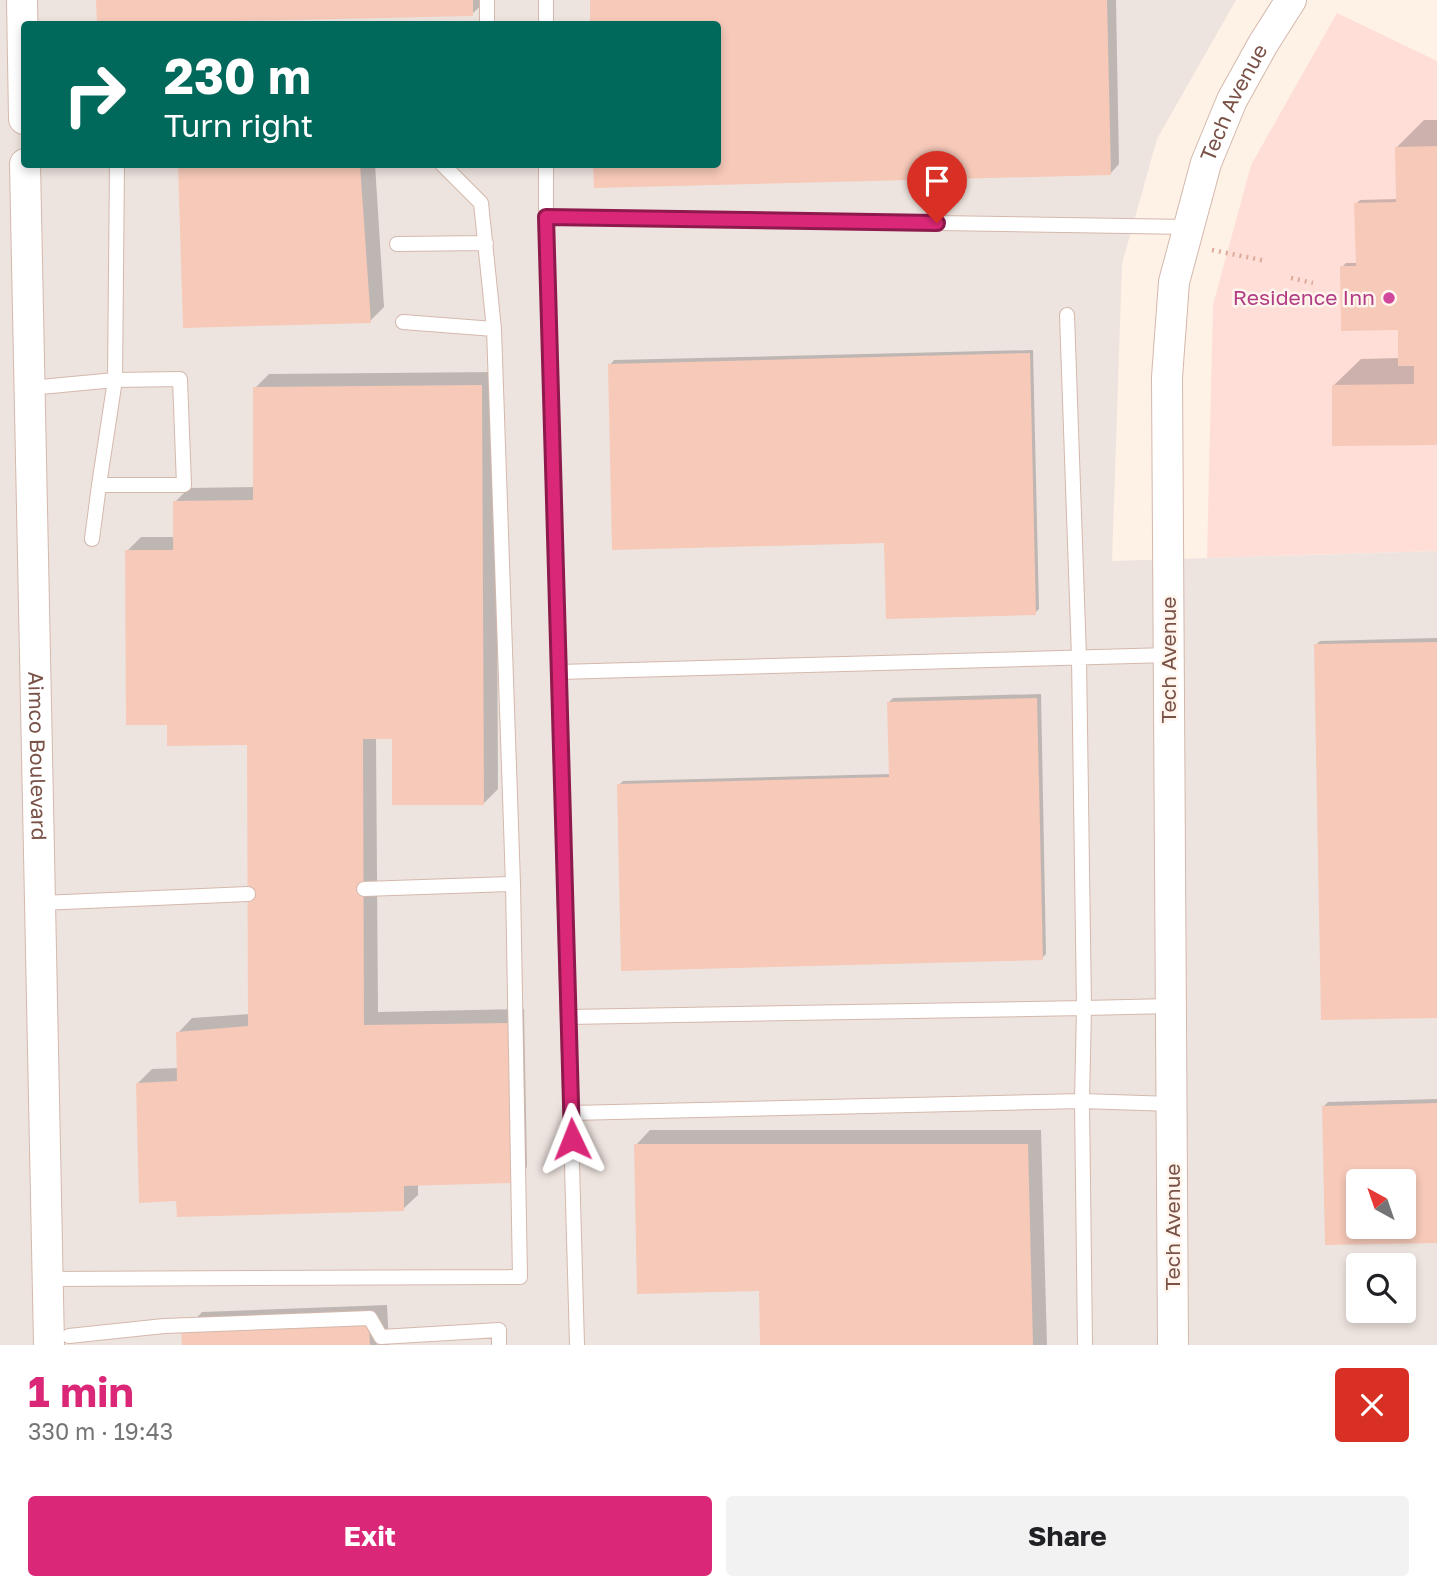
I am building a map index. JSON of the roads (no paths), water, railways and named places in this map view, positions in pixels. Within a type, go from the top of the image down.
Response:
[{"type":"street","points":[[22,0],[22,21]]},
{"type":"street","name":"Tech Avenue","points":[[1173,1345],[1167,377],[1174,282],[1206,163],[1232,100],[1262,44],[1291,0]]},
{"type":"street","name":"Aimco Boulevard","points":[[25,168],[47,1279],[60,1340]]},
{"type":"lane","points":[[487,0],[487,21]]},
{"type":"lane","points":[[546,0],[546,21]]},
{"type":"lane","points":[[92,539],[115,380],[117,168]]},
{"type":"lane","points":[[47,1279],[520,1277],[513,884],[494,329],[481,203],[446,168]]},
{"type":"lane","points":[[546,168],[578,1345]]},
{"type":"lane","points":[[546,217],[1187,236]]},
{"type":"lane","points":[[397,243],[485,243]]},
{"type":"lane","points":[[1067,315],[1079,657],[1085,1345]]},
{"type":"lane","points":[[402,322],[494,329]]},
{"type":"lane","points":[[30,388],[115,380],[180,379],[184,485],[99,485]]},
{"type":"lane","points":[[559,671],[1169,655]]},
{"type":"lane","points":[[364,889],[513,884]]},
{"type":"lane","points":[[41,902],[247,894]]},
{"type":"lane","points":[[568,1017],[1171,1006]]},
{"type":"lane","points":[[571,1113],[1082,1101],[1172,1104]]},
{"type":"lane","points":[[60,1340],[164,1326],[370,1318],[381,1337],[499,1331],[499,1345]]},
{"type":"place","name":"Residence Inn","points":[[1389,298]]}]
